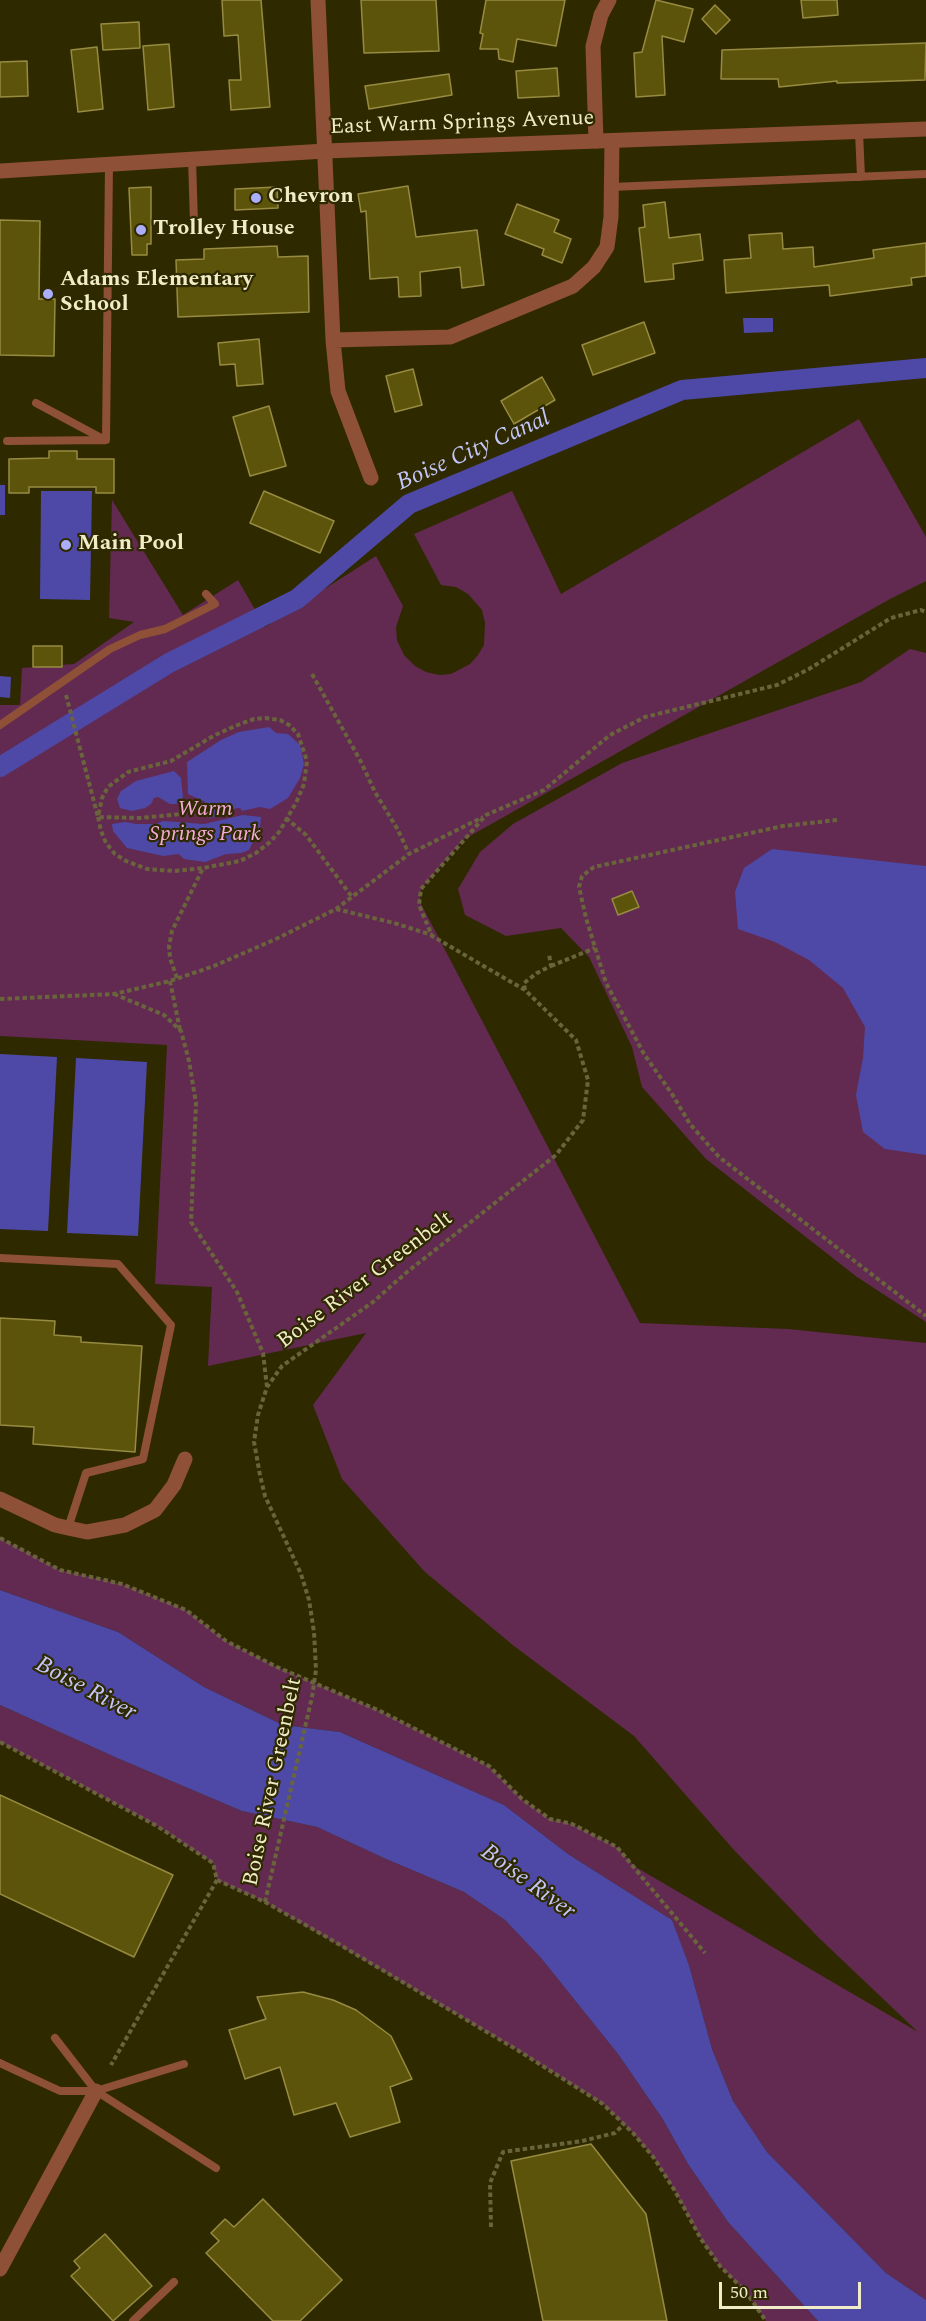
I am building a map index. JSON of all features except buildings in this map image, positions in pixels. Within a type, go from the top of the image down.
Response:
[{"type":"street","points":[[318,0],[333,340],[338,391],[371,478]]},
{"type":"street","points":[[333,340],[450,337],[573,286],[594,267],[607,247],[611,217],[611,187],[593,46],[601,15],[609,0]]},
{"type":"street","name":"East Warm Springs Avenue","points":[[0,171],[325,151],[926,129]]},
{"type":"street","points":[[0,1499],[55,1525],[68,1528],[87,1532],[125,1526],[155,1510],[174,1485],[185,1459]]},
{"type":"street","points":[[0,2269],[4,2250],[96,2091]]},
{"type":"lane","points":[[859,132],[861,177]]},
{"type":"lane","points":[[192,159],[194,223]]},
{"type":"lane","points":[[106,440],[109,165]]},
{"type":"lane","points":[[611,187],[926,174]]},
{"type":"lane","points":[[36,402],[106,440]]},
{"type":"lane","points":[[7,441],[106,440]]},
{"type":"lane","points":[[0,725],[110,649],[140,635],[165,629],[215,604],[206,594]]},
{"type":"lane","points":[[0,1258],[118,1264],[171,1325],[143,1459],[86,1473],[68,1528]]},
{"type":"lane","points":[[55,2038],[96,2091],[216,2168]]},
{"type":"lane","points":[[0,2063],[60,2091],[96,2091],[184,2064]]},
{"type":"lane","points":[[133,2321],[174,2282]]},
{"type":"path","points":[[0,999],[114,994],[170,981],[243,954],[336,909],[409,854],[486,815],[544,790],[610,735],[645,717],[777,685],[809,669],[891,618],[921,610],[926,612]]},
{"type":"path","points":[[312,674],[409,854]]},
{"type":"path","points":[[63,683],[98,817],[106,843],[115,854],[126,861],[147,869],[176,871],[240,861],[256,853],[270,842],[296,803],[304,784],[307,761],[303,744],[295,730],[280,720],[254,719],[215,735],[181,756],[158,765],[128,772],[108,787],[102,798],[98,817]]},
{"type":"path","points":[[98,817],[140,818],[181,814],[192,809]]},
{"type":"path","points":[[432,936],[419,905],[421,889],[486,815]]},
{"type":"path","points":[[286,818],[306,835],[352,898]]},
{"type":"path","points":[[837,820],[783,826],[594,867],[582,876],[579,887],[606,983],[644,1054],[690,1124],[719,1157],[926,1316]]},
{"type":"path","points":[[177,978],[170,958],[169,946],[172,931],[203,868]]},
{"type":"path","name":"Boise River Greenbelt","points":[[265,1902],[307,1721],[316,1670],[309,1600],[301,1574],[265,1496],[254,1442],[258,1415],[267,1387],[282,1366],[373,1302],[407,1272],[556,1155],[583,1120],[588,1080],[576,1040],[525,990],[432,936],[394,923],[336,909]]},
{"type":"path","points":[[525,990],[524,983],[537,973],[595,948]]},
{"type":"path","points":[[549,954],[551,966]]},
{"type":"path","points":[[170,981],[189,1061],[196,1103],[191,1222],[237,1292],[263,1353],[267,1387]]},
{"type":"path","points":[[114,994],[164,1015],[181,1031]]},
{"type":"path","points":[[0,1538],[60,1570],[122,1584],[186,1610],[226,1641],[277,1667],[380,1711],[489,1766],[522,1799],[550,1819],[572,1824],[617,1847],[705,1953]]},
{"type":"path","name":"Boise River Greenbelt","points":[[0,1742],[157,1826],[213,1863],[217,1880],[111,2066]]},
{"type":"path","name":"Boise River Greenbelt","points":[[217,1880],[265,1902],[603,2104],[654,2158],[701,2239],[720,2266],[746,2292],[766,2321]]},
{"type":"path","points":[[491,2227],[490,2183],[502,2152],[582,2141],[615,2133],[624,2124]]},
{"type":"green space","name":"Warm Springs Park","points":[[859,419],[926,537],[926,581],[890,599],[463,840],[421,889],[420,902],[640,1323],[788,1329],[926,1343],[926,2300],[886,2273],[767,2152],[733,2101],[712,2049],[689,1965],[672,1920],[568,1854],[504,1805],[340,1732],[283,1725],[204,1687],[118,1632],[0,1590],[0,1538],[60,1570],[122,1584],[186,1610],[226,1641],[277,1667],[380,1711],[489,1766],[522,1799],[550,1819],[572,1824],[617,1847],[634,1866],[918,2032],[819,1938],[734,1850],[634,1736],[514,1646],[425,1572],[342,1479],[313,1405],[366,1333],[208,1366],[212,1287],[155,1284],[167,1045],[0,1036],[0,705],[20,705],[22,668],[74,664],[134,622],[109,618],[112,500],[183,615],[238,580],[265,627],[376,556],[403,606],[396,627],[397,640],[404,655],[415,666],[426,672],[439,675],[451,674],[470,664],[484,645],[485,623],[482,610],[468,594],[456,587],[441,585],[414,534],[512,491],[561,594]]},
{"type":"green space","points":[[910,649],[926,653],[926,1322],[857,1277],[706,1159],[642,1087],[632,1047],[589,957],[561,928],[506,936],[465,915],[458,889],[480,852],[513,824],[622,763],[861,682]]},
{"type":"green space","points":[[0,1705],[242,1811],[317,1827],[464,1892],[505,1920],[541,1958],[618,2054],[728,2222],[818,2321],[766,2321],[746,2292],[720,2266],[701,2239],[654,2158],[633,2133],[603,2104],[519,2051],[265,1902],[217,1880],[213,1863],[157,1826],[0,1742]]},
{"type":"water","points":[[743,318],[773,318],[773,332],[744,333]]},
{"type":"water","points":[[0,485],[5,485],[5,515],[0,515]]},
{"type":"water","name":"Main Pool","points":[[41,491],[92,491],[90,600],[40,599]]},
{"type":"water","points":[[0,676],[11,677],[10,698],[0,697]]},
{"type":"water","points":[[269,727],[276,733],[288,734],[300,745],[304,764],[300,778],[288,798],[270,809],[260,807],[242,811],[240,808],[231,809],[211,818],[205,816],[205,802],[188,794],[187,762],[221,740],[239,732]]},
{"type":"water","points":[[174,771],[181,778],[183,798],[176,804],[170,804],[158,797],[154,798],[145,808],[132,811],[120,808],[117,799],[121,791],[136,781]]},
{"type":"water","points":[[243,815],[261,817],[260,828],[249,850],[226,854],[205,862],[184,859],[179,854],[163,856],[127,848],[113,831],[112,824],[125,822],[156,824],[163,821],[204,824]]},
{"type":"water","points":[[772,849],[926,866],[926,1155],[885,1149],[863,1132],[856,1095],[863,1058],[865,1027],[843,988],[809,960],[775,942],[738,929],[735,892],[744,868]]},
{"type":"water","points":[[0,1054],[57,1057],[48,1231],[0,1229]]},
{"type":"water","points":[[76,1058],[147,1062],[138,1236],[67,1233]]},
{"type":"water","name":"Boise River","points":[[0,1590],[118,1632],[204,1687],[283,1725],[340,1732],[504,1805],[568,1854],[672,1920],[689,1965],[712,2049],[733,2101],[767,2152],[886,2273],[926,2300],[926,2321],[818,2321],[728,2222],[618,2054],[541,1958],[505,1920],[464,1892],[317,1827],[242,1811],[0,1705]]},
{"type":"waterway","name":"Boise City Canal","points":[[0,767],[169,663],[297,599],[409,504],[682,390],[926,368]]},
{"type":"place","name":"Chevron","points":[[256,198]]},
{"type":"place","name":"Trolley House","points":[[141,230]]},
{"type":"place","name":"Adams Elementary School","points":[[48,294]]},
{"type":"place","name":"Main Pool","points":[[66,545]]}]
